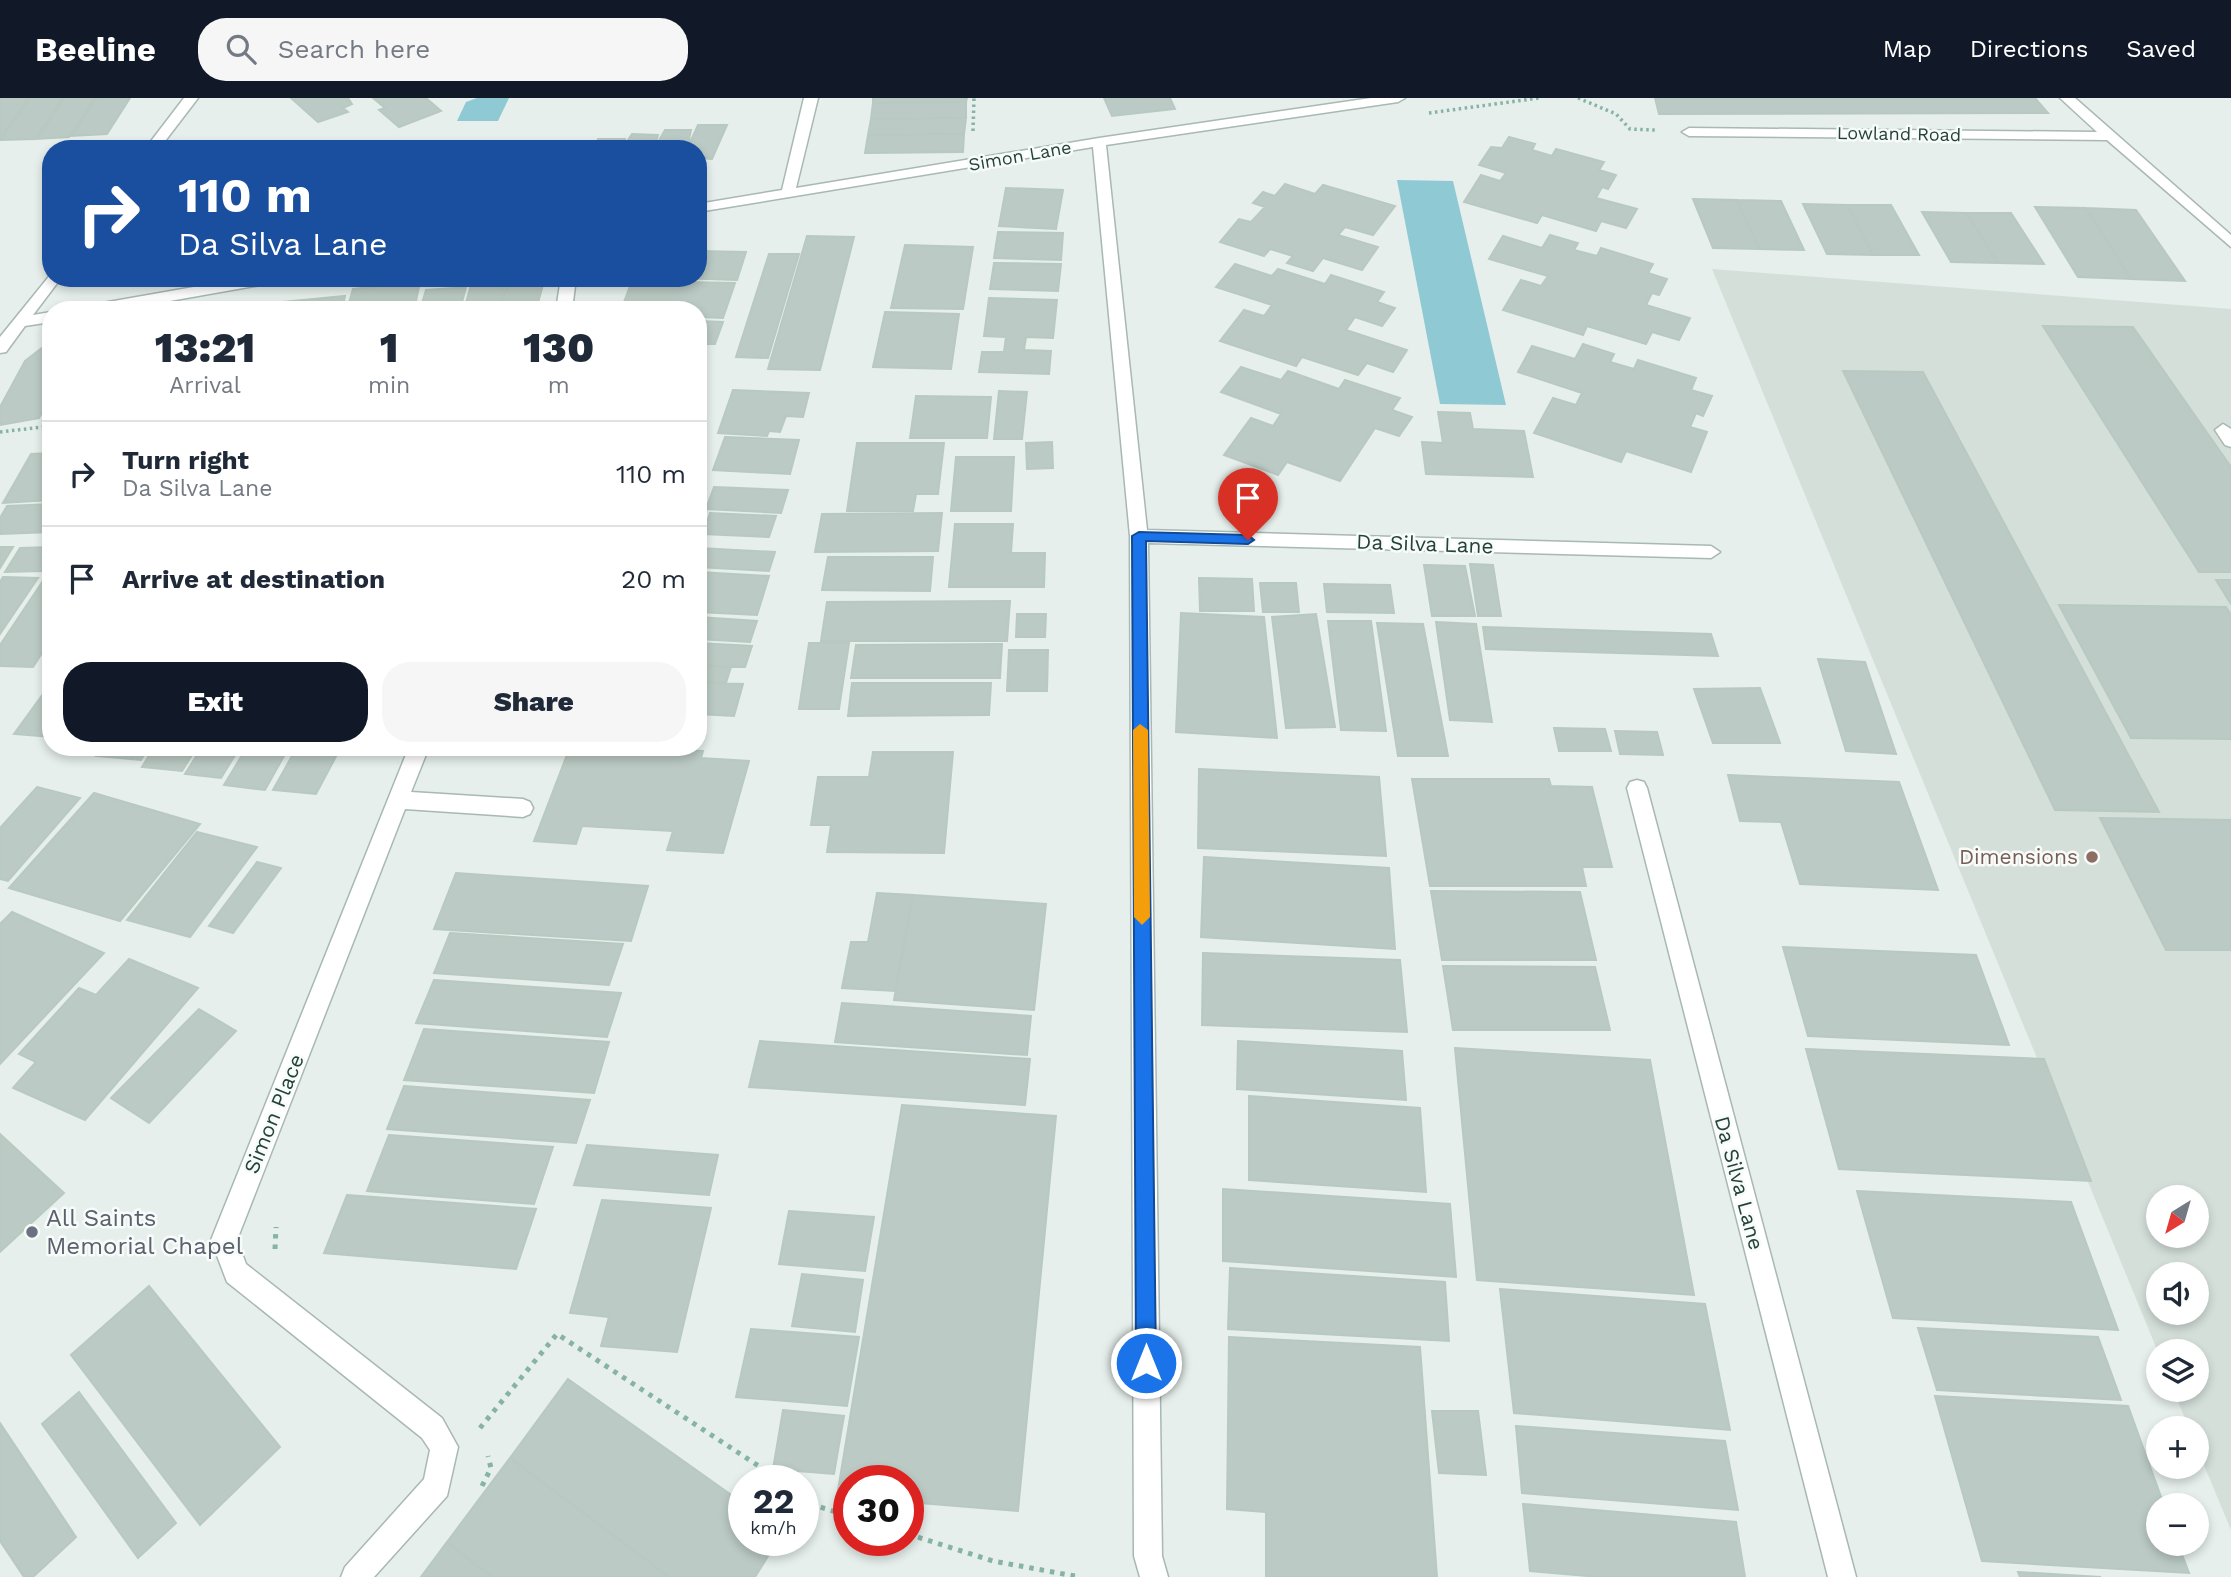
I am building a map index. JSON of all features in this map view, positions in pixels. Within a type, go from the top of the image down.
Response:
[{"type":"street","points":[[159,140],[191,98]]},
{"type":"street","points":[[789,195],[790,178],[811,98]]},
{"type":"street","name":"Simon Lane","points":[[707,207],[1339,102],[1398,98]]},
{"type":"street","points":[[2067,98],[2231,243]]},
{"type":"street","name":"Lowland Road","points":[[1689,132],[2110,136]]},
{"type":"street","points":[[1099,142],[1139,536],[1148,1556],[1154,1577]]},
{"type":"street","points":[[0,348],[47,287]]},
{"type":"street","points":[[142,301],[221,287]]},
{"type":"street","points":[[20,322],[42,318]]},
{"type":"street","name":"Da Silva Lane","points":[[1139,536],[1712,552]]},
{"type":"street","name":"Simon Place","points":[[355,1577],[437,1486],[444,1447],[432,1428],[236,1273],[224,1240],[415,756]]},
{"type":"street","name":"Da Silva Lane","points":[[1637,788],[1842,1577]]},
{"type":"street","points":[[398,800],[523,808]]},
{"type":"path","points":[[1578,98],[1616,114],[1630,128],[1689,132]]},
{"type":"path","points":[[0,432],[42,427]]},
{"type":"path","points":[[274,1253],[276,1220]]},
{"type":"path","points":[[480,1429],[557,1334],[757,1465]]},
{"type":"path","points":[[471,1419],[480,1429],[491,1468],[479,1490]]},
{"type":"path","points":[[924,1539],[993,1561],[1080,1577]]},
{"type":"shaded area","name":"Dimensions","points":[[1712,269],[2231,309],[2231,1530],[2209,1477],[2209,1416],[2184,1416],[2178,1402],[2209,1402],[2209,1339],[2153,1339],[2147,1325],[2209,1325],[2209,1262],[2146,1262],[2146,1323]]},
{"type":"water","points":[[477,98],[509,98],[498,121],[457,121],[466,102]]},
{"type":"water","points":[[1397,180],[1453,181],[1506,405],[1440,404]]},
{"type":"building","points":[[0,98],[29,98],[0,138]]},
{"type":"building","points":[[30,98],[63,98],[35,139],[0,140]]},
{"type":"building","points":[[64,98],[95,98],[69,137],[37,139]]},
{"type":"building","points":[[97,98],[130,98],[107,134],[72,136]]},
{"type":"building","points":[[291,98],[348,98],[352,104],[343,108],[348,112],[318,122]]},
{"type":"building","points":[[373,98],[426,98],[441,111],[399,127],[379,110],[385,108]]},
{"type":"building","points":[[873,98],[967,98],[966,102],[873,103]]},
{"type":"building","points":[[1104,98],[1170,98],[1175,109],[1112,116]]},
{"type":"building","points":[[1655,98],[2035,98],[2048,113],[1659,114]]},
{"type":"building","points":[[966,102],[966,118],[871,119],[873,103]]},
{"type":"building","points":[[966,118],[964,134],[868,135],[871,119]]},
{"type":"building","points":[[698,125],[727,125],[712,159],[707,159],[707,140],[691,140]]},
{"type":"building","points":[[665,130],[691,130],[689,140],[659,140]]},
{"type":"building","points":[[632,134],[658,135],[657,140],[628,140]]},
{"type":"building","points":[[964,134],[963,152],[865,153],[868,135]]},
{"type":"building","points":[[1509,137],[1535,144],[1532,150],[1552,156],[1556,149],[1604,162],[1599,170],[1616,175],[1608,189],[1602,187],[1596,198],[1637,209],[1626,228],[1601,221],[1596,231],[1542,215],[1537,223],[1464,202],[1481,175],[1500,181],[1506,173],[1479,165],[1491,147],[1502,148]]},
{"type":"building","points":[[1285,184],[1315,194],[1323,185],[1395,206],[1373,235],[1345,227],[1338,235],[1378,247],[1362,270],[1323,258],[1313,271],[1287,263],[1293,256],[1270,249],[1264,256],[1220,242],[1239,219],[1251,222],[1265,207],[1253,203],[1263,192],[1275,196]]},
{"type":"building","points":[[1006,188],[1063,190],[1056,229],[999,226]]},
{"type":"building","points":[[1693,199],[1737,200],[1759,249],[1713,248]]},
{"type":"building","points":[[1737,200],[1781,201],[1804,250],[1759,249]]},
{"type":"building","points":[[1803,204],[1847,205],[1873,255],[1827,254]]},
{"type":"building","points":[[1847,205],[1891,205],[1919,255],[1873,255]]},
{"type":"building","points":[[2035,207],[2086,208],[2131,279],[2078,277]]},
{"type":"building","points":[[2086,208],[2136,210],[2185,281],[2131,279]]},
{"type":"building","points":[[1922,212],[1966,213],[1998,263],[1951,262]]},
{"type":"building","points":[[1966,213],[2011,213],[2044,264],[1998,263]]},
{"type":"building","points":[[998,232],[1063,233],[1061,260],[994,258]]},
{"type":"building","points":[[1550,235],[1578,243],[1574,250],[1597,256],[1601,248],[1653,264],[1648,273],[1667,279],[1659,295],[1652,293],[1646,305],[1690,318],[1679,340],[1652,332],[1646,344],[1587,326],[1583,335],[1503,310],[1521,280],[1541,286],[1548,276],[1489,259],[1503,236],[1542,248]]},
{"type":"building","points":[[807,236],[854,237],[820,370],[768,369]]},
{"type":"building","points":[[905,245],[973,247],[963,309],[891,308]]},
{"type":"building","points":[[707,251],[746,252],[737,280],[707,279]]},
{"type":"building","points":[[769,254],[799,254],[768,358],[736,357]]},
{"type":"building","points":[[994,263],[1061,264],[1058,291],[990,289]]},
{"type":"building","points":[[1235,264],[1272,276],[1278,269],[1325,284],[1331,275],[1384,292],[1377,302],[1395,308],[1382,326],[1355,317],[1346,330],[1407,350],[1393,372],[1367,363],[1358,375],[1302,357],[1296,366],[1220,341],[1244,310],[1264,316],[1272,305],[1216,287]]},
{"type":"building","points":[[707,282],[735,283],[723,318],[707,317],[707,301],[624,301],[630,287],[707,287]]},
{"type":"building","points":[[419,287],[416,301],[350,301],[353,289]]},
{"type":"building","points":[[466,287],[462,301],[423,301],[426,290]]},
{"type":"building","points":[[470,287],[504,287],[500,301],[467,301]]},
{"type":"building","points":[[506,287],[542,287],[538,301],[502,301]]},
{"type":"building","points":[[345,296],[344,301],[294,301]]},
{"type":"building","points":[[989,298],[1057,300],[1053,338],[1026,337],[1024,350],[1051,351],[1049,374],[979,372],[982,352],[1004,352],[1006,337],[984,336]]},
{"type":"building","points":[[885,312],[959,314],[951,369],[873,367]]},
{"type":"building","points":[[707,321],[723,322],[715,344],[707,344]]},
{"type":"building","points":[[2043,326],[2133,327],[2231,467],[2231,572],[2199,572]]},
{"type":"building","points":[[1583,344],[1614,354],[1610,362],[1634,369],[1638,360],[1696,378],[1691,390],[1712,396],[1703,416],[1696,413],[1690,427],[1707,432],[1691,472],[1626,451],[1621,462],[1534,433],[1553,398],[1576,405],[1582,393],[1518,372],[1532,346],[1575,359]]},
{"type":"building","points":[[42,348],[42,412],[39,418],[0,425],[0,407],[25,361]]},
{"type":"building","points":[[1241,367],[1281,380],[1288,371],[1339,389],[1345,380],[1400,398],[1392,410],[1412,417],[1399,436],[1375,428],[1340,481],[1287,462],[1278,475],[1224,455],[1251,418],[1273,426],[1281,414],[1221,392]]},
{"type":"building","points":[[1843,371],[1923,372],[2159,812],[2055,810]]},
{"type":"building","points":[[733,390],[809,393],[803,417],[786,416],[780,432],[769,431],[767,436],[718,433]]},
{"type":"building","points":[[999,391],[1027,392],[1022,439],[994,439]]},
{"type":"building","points":[[916,396],[991,397],[987,438],[910,438]]},
{"type":"building","points":[[1438,412],[1470,413],[1473,429],[1524,431],[1533,477],[1426,474],[1422,442],[1443,443]]},
{"type":"building","points":[[725,437],[799,440],[790,474],[713,470]]},
{"type":"building","points":[[1052,442],[1053,468],[1027,469],[1026,443]]},
{"type":"building","points":[[857,443],[944,443],[938,494],[916,494],[913,511],[847,511]]},
{"type":"building","points":[[42,453],[42,501],[3,503],[31,454]]},
{"type":"building","points":[[956,457],[1014,457],[1011,511],[951,511]]},
{"type":"building","points":[[714,487],[788,490],[781,513],[707,509]]},
{"type":"building","points":[[42,504],[42,532],[0,534],[0,518],[7,506]]},
{"type":"building","points":[[710,513],[776,516],[769,537],[707,534]]},
{"type":"building","points":[[942,513],[938,551],[815,552],[822,514]]},
{"type":"building","points":[[955,524],[1013,524],[1011,553],[1045,553],[1044,587],[949,587]]},
{"type":"building","points":[[0,547],[13,547],[0,568]]},
{"type":"building","points":[[42,547],[42,571],[5,572],[20,548]]},
{"type":"building","points":[[707,548],[775,552],[769,571],[707,568]]},
{"type":"building","points":[[828,557],[933,557],[930,591],[822,590]]},
{"type":"building","points":[[1470,564],[1493,565],[1501,616],[1478,616]]},
{"type":"building","points":[[1424,565],[1465,566],[1475,616],[1432,616]]},
{"type":"building","points":[[707,573],[769,576],[757,615],[707,612]]},
{"type":"building","points":[[3,577],[38,578],[0,634],[0,582]]},
{"type":"building","points":[[1199,578],[1252,579],[1254,611],[1200,611]]},
{"type":"building","points":[[2216,580],[2231,580],[2231,604]]},
{"type":"building","points":[[42,582],[42,653],[33,667],[0,666],[0,645]]},
{"type":"building","points":[[1260,583],[1296,583],[1299,612],[1263,612]]},
{"type":"building","points":[[1324,584],[1390,585],[1394,613],[1327,612]]},
{"type":"building","points":[[1010,601],[1007,641],[821,641],[827,602]]},
{"type":"building","points":[[2059,605],[2226,607],[2231,615],[2231,739],[2131,738]]},
{"type":"building","points":[[1181,613],[1264,617],[1277,738],[1176,732]]},
{"type":"building","points":[[1017,614],[1046,614],[1045,637],[1016,637]]},
{"type":"building","points":[[1316,614],[1335,727],[1286,728],[1272,617]]},
{"type":"building","points":[[707,618],[757,621],[750,642],[707,640]]},
{"type":"building","points":[[1328,621],[1371,621],[1386,731],[1341,730]]},
{"type":"building","points":[[1436,622],[1476,624],[1492,722],[1450,720]]},
{"type":"building","points":[[1377,623],[1423,624],[1448,756],[1398,756]]},
{"type":"building","points":[[1483,627],[1711,634],[1718,656],[1486,649]]},
{"type":"building","points":[[809,643],[849,643],[839,709],[799,709]]},
{"type":"building","points":[[707,644],[752,646],[745,667],[707,665]]},
{"type":"building","points":[[1002,644],[1000,678],[851,678],[856,645]]},
{"type":"building","points":[[1009,650],[1048,650],[1047,691],[1007,691]]},
{"type":"building","points":[[1818,659],[1865,662],[1896,754],[1846,751]]},
{"type":"building","points":[[707,666],[731,667],[726,683],[707,682]]},
{"type":"building","points":[[707,682],[743,684],[734,716],[707,714]]},
{"type":"building","points":[[852,683],[991,683],[989,715],[848,716]]},
{"type":"building","points":[[1760,688],[1780,743],[1713,743],[1694,689]]},
{"type":"building","points":[[42,695],[42,736],[14,734]]},
{"type":"building","points":[[1554,728],[1605,729],[1611,751],[1559,751]]},
{"type":"building","points":[[1615,731],[1657,732],[1663,755],[1620,754]]},
{"type":"building","points":[[873,752],[953,752],[944,853],[827,852],[831,825],[811,825],[818,777],[869,777]]},
{"type":"building","points":[[96,756],[143,756],[141,760]]},
{"type":"building","points":[[149,756],[191,756],[182,771],[142,767]]},
{"type":"building","points":[[196,756],[234,756],[221,778],[185,774]]},
{"type":"building","points":[[242,756],[284,756],[265,790],[224,785]]},
{"type":"building","points":[[292,756],[336,756],[316,794],[273,790]]},
{"type":"building","points":[[567,756],[702,756],[749,761],[723,853],[667,850],[673,831],[582,826],[576,844],[534,841]]},
{"type":"building","points":[[1199,769],[1379,777],[1386,856],[1198,848]]},
{"type":"building","points":[[1728,775],[1899,782],[1938,890],[1800,884],[1781,822],[1740,821]]},
{"type":"building","points":[[1412,779],[1549,779],[1551,786],[1592,787],[1612,867],[1582,867],[1586,886],[1430,886]]},
{"type":"building","points":[[37,787],[80,798],[8,881],[0,879],[0,828]]},
{"type":"building","points":[[94,793],[200,824],[120,921],[9,888]]},
{"type":"building","points":[[2100,818],[2231,820],[2231,950],[2166,950]]},
{"type":"building","points":[[197,832],[257,847],[190,937],[127,920]]},
{"type":"building","points":[[1204,857],[1389,868],[1395,949],[1201,937]]},
{"type":"building","points":[[257,862],[281,868],[233,933],[209,926]]},
{"type":"building","points":[[456,873],[648,886],[631,941],[434,929]]},
{"type":"building","points":[[1431,891],[1580,892],[1596,960],[1442,960]]},
{"type":"building","points":[[877,893],[913,895],[895,991],[842,988],[851,942],[868,942]]},
{"type":"building","points":[[913,895],[1046,904],[1034,1010],[894,1000]]},
{"type":"building","points":[[12,912],[104,953],[0,1064],[0,924]]},
{"type":"building","points":[[450,933],[623,944],[609,985],[434,973]]},
{"type":"building","points":[[1783,947],[1976,955],[2009,1045],[1808,1036]]},
{"type":"building","points":[[1203,953],[1400,960],[1407,1032],[1202,1025]]},
{"type":"building","points":[[129,959],[198,988],[85,1120],[13,1088],[36,1062],[19,1054],[79,988],[96,995]]},
{"type":"building","points":[[1443,966],[1595,967],[1610,1030],[1453,1030]]},
{"type":"building","points":[[434,980],[621,993],[607,1037],[416,1023]]},
{"type":"building","points":[[842,1003],[1031,1016],[1027,1055],[835,1042]]},
{"type":"building","points":[[199,1009],[236,1031],[149,1123],[111,1098]]},
{"type":"building","points":[[424,1029],[609,1042],[594,1093],[404,1080]]},
{"type":"building","points":[[760,1041],[1030,1059],[1025,1105],[749,1087]]},
{"type":"building","points":[[1238,1041],[1402,1051],[1406,1100],[1237,1089]]},
{"type":"building","points":[[1455,1048],[1650,1060],[1694,1295],[1477,1280]]},
{"type":"building","points":[[1806,1049],[2044,1059],[2091,1181],[1839,1169]]},
{"type":"building","points":[[404,1086],[590,1100],[576,1143],[387,1129]]},
{"type":"building","points":[[1249,1096],[1420,1108],[1426,1192],[1249,1180]]},
{"type":"building","points":[[902,1105],[1056,1116],[1018,1511],[924,1503],[924,1465],[842,1465]]},
{"type":"building","points":[[0,1134],[64,1193],[0,1252]]},
{"type":"building","points":[[389,1135],[553,1147],[534,1204],[367,1191]]},
{"type":"building","points":[[587,1145],[718,1155],[709,1195],[574,1185]]},
{"type":"building","points":[[1223,1189],[1450,1204],[1456,1277],[1223,1261]]},
{"type":"building","points":[[1857,1191],[2071,1202],[2118,1330],[1893,1318]]},
{"type":"building","points":[[347,1195],[536,1209],[516,1269],[324,1253]]},
{"type":"building","points":[[602,1200],[711,1208],[677,1352],[601,1346],[609,1317],[570,1313]]},
{"type":"building","points":[[789,1211],[874,1217],[865,1271],[779,1264]]},
{"type":"building","points":[[1230,1268],[1445,1282],[1449,1341],[1228,1329]]},
{"type":"building","points":[[802,1274],[863,1280],[855,1332],[792,1326]]},
{"type":"building","points":[[149,1286],[280,1447],[200,1525],[71,1355]]},
{"type":"building","points":[[1500,1289],[1705,1304],[1730,1430],[1514,1413]]},
{"type":"building","points":[[1918,1328],[2098,1337],[2121,1400],[1937,1390]]},
{"type":"building","points":[[751,1329],[859,1337],[847,1406],[736,1397]]},
{"type":"building","points":[[1229,1337],[1420,1347],[1437,1577],[1266,1577],[1266,1512],[1227,1509]]},
{"type":"building","points":[[568,1379],[728,1493],[728,1556],[768,1556],[755,1577],[669,1577],[510,1458]]},
{"type":"building","points":[[79,1392],[176,1523],[138,1558],[42,1424]]},
{"type":"building","points":[[1935,1396],[2128,1406],[2146,1456],[2146,1479],[2155,1479],[2160,1493],[2146,1493],[2146,1556],[2183,1556],[2189,1573],[1982,1561]]},
{"type":"building","points":[[783,1410],[844,1416],[833,1474],[819,1473],[819,1465],[774,1465]]},
{"type":"building","points":[[1432,1411],[1478,1411],[1486,1475],[1439,1473]]},
{"type":"building","points":[[0,1423],[76,1537],[33,1577],[24,1577],[0,1541]]},
{"type":"building","points":[[1516,1426],[1725,1441],[1738,1510],[1522,1493]]},
{"type":"building","points":[[510,1458],[669,1577],[492,1577],[447,1542]]},
{"type":"building","points":[[1523,1504],[1736,1522],[1745,1577],[1599,1577],[1530,1571]]},
{"type":"building","points":[[447,1542],[492,1577],[421,1577]]},
{"type":"building","points":[[2018,1572],[2101,1577],[2020,1577]]},
{"type":"slow traffic","points":[[1140,730],[1142,917]]},
{"type":"place","name":"Dimensions","points":[[2092,857]]},
{"type":"place","name":"All Saints Memorial Chapel","points":[[32,1232]]},
{"type":"route","points":[[1146,1363],[1139,536],[1248,540]]}]
